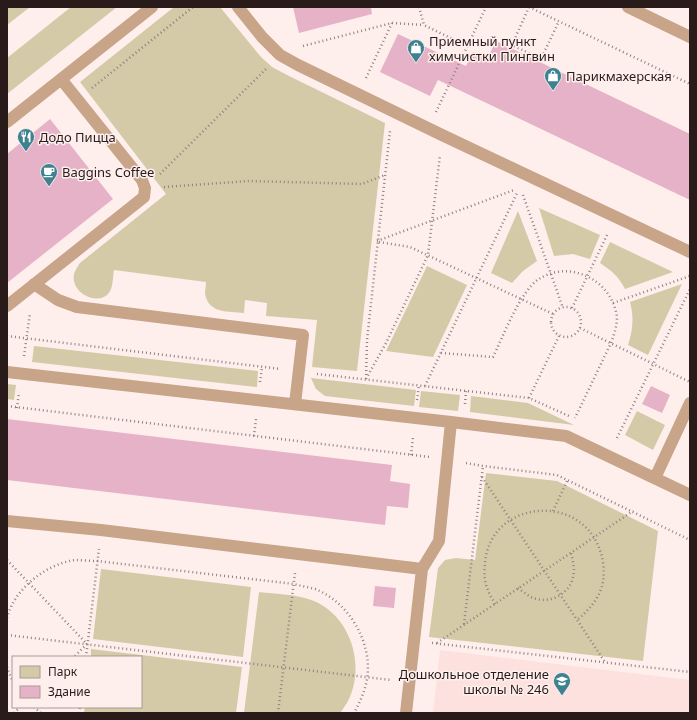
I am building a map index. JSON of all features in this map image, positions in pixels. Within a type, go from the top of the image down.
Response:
[{"type":"lane","points":[[7,122],[152,7]]},
{"type":"lane","points":[[238,7],[262,37],[280,55],[392,111],[690,252]]},
{"type":"lane","points":[[628,7],[690,37]]},
{"type":"lane","points":[[7,306],[144,198],[145,188],[142,180],[61,79]]},
{"type":"lane","points":[[34,284],[58,300],[77,307],[303,335],[295,404]]},
{"type":"lane","points":[[7,372],[566,436],[690,495]]},
{"type":"lane","points":[[655,478],[690,403]]},
{"type":"lane","points":[[406,713],[422,569],[439,541],[452,422]]},
{"type":"lane","points":[[7,521],[101,530],[422,569]]},
{"type":"path","points":[[78,99],[193,7]]},
{"type":"path","points":[[419,7],[424,25]]},
{"type":"path","points":[[428,128],[485,7]]},
{"type":"path","points":[[559,21],[541,59],[512,45],[529,7],[559,21],[690,84]]},
{"type":"path","points":[[358,94],[392,23]]},
{"type":"path","points":[[145,188],[280,55],[300,47],[392,23],[424,25],[467,46]]},
{"type":"path","points":[[366,379],[366,340],[392,111]]},
{"type":"path","points":[[366,379],[386,343],[428,255],[442,135]]},
{"type":"path","points":[[145,188],[249,181],[362,184],[385,175]]},
{"type":"path","points":[[377,242],[520,187]]},
{"type":"path","points":[[520,187],[563,308]]},
{"type":"path","points":[[425,386],[520,187]]},
{"type":"path","points":[[572,308],[616,217]]},
{"type":"path","points":[[377,242],[410,247],[553,314]]},
{"type":"path","points":[[441,353],[493,357],[521,299],[529,287],[538,279],[550,273],[564,271],[579,272],[588,276],[597,282],[607,292],[613,303],[617,317],[611,343],[575,418]]},
{"type":"path","points":[[613,303],[690,276]]},
{"type":"path","points":[[623,442],[617,438],[690,289]]},
{"type":"path","points":[[563,308],[572,308],[581,319],[580,328],[573,336],[559,336],[555,333],[551,324],[553,314],[563,308]]},
{"type":"path","points":[[580,328],[690,382]]},
{"type":"path","points":[[7,336],[299,372],[529,398],[582,422]]},
{"type":"path","points":[[529,398],[559,336]]},
{"type":"path","points":[[24,359],[27,339]]},
{"type":"path","points":[[260,387],[262,367]]},
{"type":"path","points":[[17,408],[20,385]]},
{"type":"path","points":[[416,405],[419,385]]},
{"type":"path","points":[[7,406],[433,457]]},
{"type":"path","points":[[254,436],[256,415]]},
{"type":"path","points":[[411,455],[414,432]]},
{"type":"path","points":[[460,462],[557,475],[568,479],[690,540]]},
{"type":"path","points":[[464,624],[483,466]]},
{"type":"path","points":[[482,477],[605,662]]},
{"type":"path","points":[[553,510],[568,479]]},
{"type":"path","points":[[495,604],[487,590],[484,574],[486,556],[491,542],[499,530],[511,520],[524,514],[539,510],[553,510],[573,517],[585,525],[601,550],[604,566],[604,582],[599,596],[590,609],[577,620]]},
{"type":"path","points":[[436,643],[633,511]]},
{"type":"path","points":[[86,656],[101,530]]},
{"type":"path","points":[[518,588],[537,600],[550,599],[561,595],[569,588],[573,578],[574,564],[571,553]]},
{"type":"path","points":[[278,713],[298,555]]},
{"type":"path","points":[[7,560],[87,644]]},
{"type":"path","points":[[7,618],[17,597],[29,584],[42,573],[58,565],[75,560],[97,561],[294,584],[316,590],[337,602],[352,617],[363,636],[368,659],[368,677],[364,694],[354,713]]},
{"type":"path","points":[[7,635],[409,682]]},
{"type":"path","points":[[414,640],[690,672]]},
{"type":"path","points":[[75,656],[87,644]]},
{"type":"path","points":[[7,667],[12,680]]},
{"type":"shaded area","name":"Дошкольное отделение школы № 246","points":[[440,650],[690,680],[690,713],[433,713]]},
{"type":"green space","points":[[7,7],[30,7],[7,25]]},
{"type":"green space","points":[[71,7],[117,7],[7,94],[7,58]]},
{"type":"green space","points":[[174,7],[220,7],[261,57],[272,67],[385,123],[357,371],[312,367],[317,320],[266,316],[267,303],[245,300],[244,313],[220,310],[211,305],[207,300],[205,294],[206,282],[114,270],[111,289],[107,295],[102,298],[88,297],[77,288],[74,282],[74,274],[80,263],[166,194],[80,82]]},
{"type":"green space","points":[[539,208],[600,235],[590,259],[573,254],[554,256]]},
{"type":"green space","points":[[518,211],[537,261],[523,271],[512,283],[491,273]]},
{"type":"green space","points":[[610,242],[673,272],[625,289],[615,274],[600,263]]},
{"type":"green space","points":[[427,266],[467,285],[433,357],[386,351]]},
{"type":"green space","points":[[682,284],[648,355],[628,345],[632,324],[630,302]]},
{"type":"green space","points":[[34,346],[258,371],[257,387],[32,362]]},
{"type":"green space","points":[[311,378],[416,390],[414,406],[325,396],[316,389]]},
{"type":"green space","points":[[7,384],[16,385],[14,400],[7,399]]},
{"type":"green space","points":[[421,391],[460,395],[458,411],[419,407]]},
{"type":"green space","points":[[471,396],[528,403],[574,425],[470,412]]},
{"type":"green space","points":[[637,411],[665,425],[653,450],[625,435]]},
{"type":"green space","points":[[486,473],[557,481],[658,531],[643,661],[429,637],[438,568],[445,560],[456,558],[475,560]]},
{"type":"green space","points":[[101,569],[251,587],[243,657],[93,639]]},
{"type":"green space","points":[[259,592],[294,596],[314,601],[328,610],[340,621],[348,635],[354,651],[356,667],[354,684],[349,699],[340,713],[244,713]]},
{"type":"green space","points":[[91,649],[242,667],[236,713],[84,713],[85,708],[142,708],[142,656],[91,656]]},
{"type":"building","points":[[293,7],[371,7],[372,14],[299,33]]},
{"type":"building","points":[[398,34],[466,66],[473,52],[487,59],[496,41],[690,134],[690,200],[438,80],[430,96],[380,72]]},
{"type":"building","points":[[50,119],[113,199],[7,283],[7,154]]},
{"type":"building","points":[[651,386],[670,395],[662,413],[642,404]]},
{"type":"building","points":[[7,419],[392,465],[390,481],[410,484],[408,508],[387,506],[385,525],[7,480]]},
{"type":"building","points":[[375,586],[396,588],[394,608],[373,606]]},
{"type":"place","name":"Приемный пункт химчистки Пингвин","points":[[416,63]]},
{"type":"place","name":"Парикмахерская","points":[[553,91]]},
{"type":"place","name":"Додо Пицца","points":[[26,152]]},
{"type":"place","name":"Baggins Coffee","points":[[49,187]]},
{"type":"place","name":"Дошкольное отделение школы № 246","points":[[562,696]]}]
